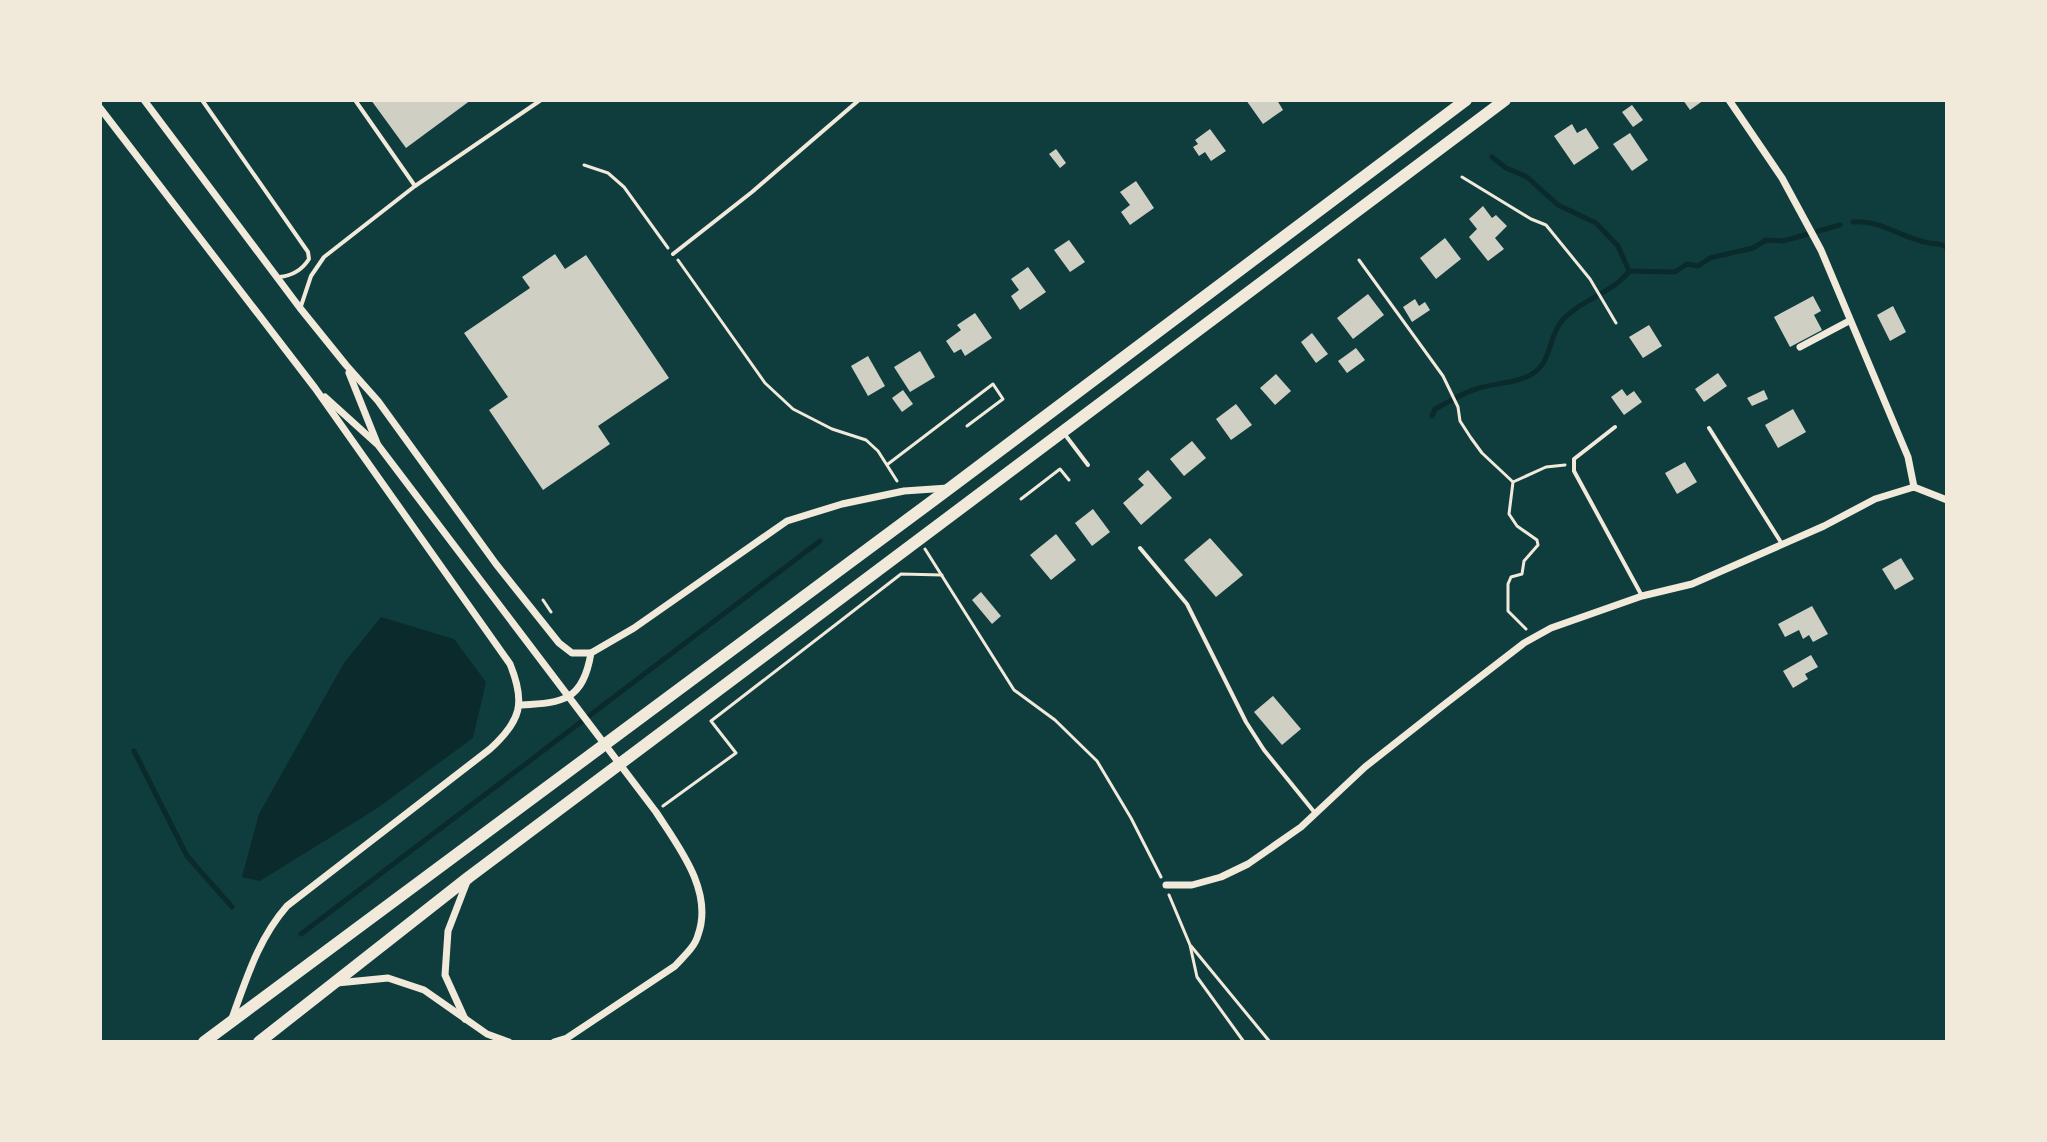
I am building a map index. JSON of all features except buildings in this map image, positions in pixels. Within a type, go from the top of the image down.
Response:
[{"type":"highway","points":[[204,1042],[1466,100]]},
{"type":"highway","points":[[259,1042],[469,877],[1505,100]]},
{"type":"street","points":[[144,100],[300,308],[378,401],[496,564],[559,643],[572,653],[591,653],[634,628],[787,521],[842,504],[904,491],[950,488]]},
{"type":"street","points":[[1729,100],[1782,178],[1815,238],[1908,457],[1914,487]]},
{"type":"street","points":[[100,108],[315,388],[510,664],[521,705],[511,726],[490,749],[287,906],[270,925],[260,945],[230,1022]]},
{"type":"street","points":[[1800,347],[1849,321]]},
{"type":"street","points":[[346,365],[378,445]]},
{"type":"street","points":[[315,388],[378,445],[659,809],[696,882],[702,912],[698,936],[675,966],[567,1038],[554,1042]]},
{"type":"street","points":[[1166,885],[1192,885],[1221,877],[1248,864],[1301,827],[1365,767],[1535,637],[1561,624],[1642,596],[1692,584],[1875,499],[1914,487],[1947,500]]},
{"type":"street","points":[[521,705],[557,703],[569,697],[581,686],[591,653]]},
{"type":"street","points":[[466,1021],[445,975],[448,931],[469,877]]},
{"type":"street","points":[[335,983],[388,978],[424,990],[487,1034],[509,1042]]},
{"type":"lane","points":[[202,100],[308,252],[306,265],[290,276],[277,277]]},
{"type":"lane","points":[[355,100],[415,186]]},
{"type":"lane","points":[[300,308],[311,276],[324,257],[415,186],[541,100]]},
{"type":"lane","points":[[673,254],[752,192],[859,100]]},
{"type":"lane","points":[[1615,427],[1574,459],[1574,471],[1642,596]]},
{"type":"lane","points":[[1709,428],[1782,544]]},
{"type":"lane","points":[[1062,432],[1088,465]]},
{"type":"lane","points":[[1140,548],[1187,604],[1246,722],[1264,750],[1315,813]]},
{"type":"path","points":[[584,165],[608,173],[624,187],[765,383],[793,409],[832,429],[866,440],[878,451],[904,491]]},
{"type":"path","points":[[1462,177],[1546,225],[1590,279],[1616,323]]},
{"type":"path","points":[[1359,260],[1443,376],[1458,407],[1460,421],[1471,438],[1482,453],[1513,482]]},
{"type":"path","points":[[887,465],[993,384],[1003,399],[967,426]]},
{"type":"path","points":[[1513,482],[1546,467],[1574,467]]},
{"type":"path","points":[[1021,499],[1060,469],[1069,480]]},
{"type":"path","points":[[1513,482],[1509,514],[1517,526],[1537,540],[1538,545],[1524,561],[1522,574],[1511,577],[1508,611],[1535,637]]},
{"type":"path","points":[[919,539],[1014,690],[1055,720],[1097,761],[1166,885],[1190,945],[1197,977],[1244,1042]]},
{"type":"path","points":[[659,809],[736,753],[711,721],[901,574],[942,575]]},
{"type":"path","points":[[1190,945],[1270,1042]]},
{"type":"water","points":[[381,617],[454,639],[486,682],[473,738],[376,809],[260,881],[242,877],[259,814],[344,663]]},
{"type":"waterway","points":[[1432,416],[1435,409],[1468,392],[1532,374],[1547,356],[1561,322],[1577,308],[1615,285],[1629,271],[1618,246],[1596,223],[1558,205],[1527,177],[1506,168],[1492,157]]},
{"type":"waterway","points":[[1853,222],[1872,223],[1947,248]]},
{"type":"waterway","points":[[1818,231],[1840,225]]},
{"type":"waterway","points":[[1629,271],[1675,272],[1687,264],[1698,266],[1710,258],[1753,248],[1766,240],[1783,241],[1808,234]]},
{"type":"waterway","points":[[301,934],[820,541]]},
{"type":"waterway","points":[[134,751],[187,856],[232,907]]}]
